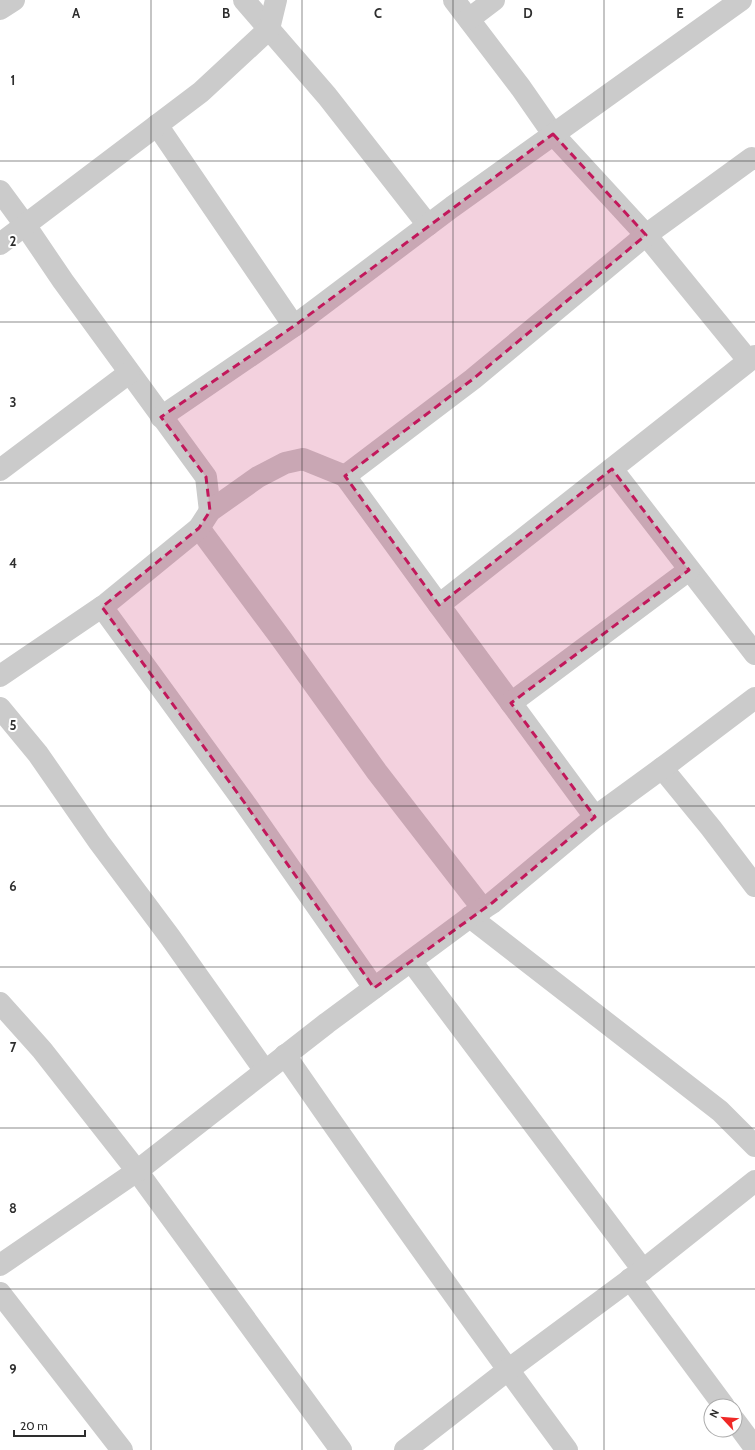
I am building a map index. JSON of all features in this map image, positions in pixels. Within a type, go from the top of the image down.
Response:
[{"type":"street","points":[[0,9],[14,0]]},
{"type":"street","points":[[244,0],[327,96],[428,225]]},
{"type":"street","points":[[0,244],[201,92],[269,29],[276,0]]},
{"type":"street","points":[[439,605],[751,358],[646,236],[553,134],[461,7],[494,0]]},
{"type":"street","points":[[161,417],[294,326],[428,225],[741,0]]},
{"type":"street","points":[[158,125],[294,326]]},
{"type":"street","points":[[345,476],[472,379],[646,236],[752,158],[755,159]]},
{"type":"street","points":[[0,191],[129,373],[206,477],[204,520],[280,638],[477,913],[720,1111],[755,1146]]},
{"type":"street","points":[[0,470],[129,373]]},
{"type":"street","points":[[0,676],[102,607],[204,520],[258,477],[285,463],[303,459],[345,476],[595,817]]},
{"type":"street","points":[[612,469],[755,654]]},
{"type":"street","points":[[511,703],[689,570]]},
{"type":"street","points":[[102,607],[244,802],[374,988]]},
{"type":"street","points":[[0,1265],[137,1171],[374,988],[477,913],[595,817],[755,698]]},
{"type":"street","points":[[0,708],[38,754],[99,842],[170,937],[265,1071]]},
{"type":"street","points":[[662,768],[711,828],[755,886]]},
{"type":"street","points":[[411,961],[636,1275],[719,1398]]},
{"type":"street","points":[[0,1003],[42,1050],[137,1171],[341,1450]]},
{"type":"street","points":[[286,1055],[348,1146],[567,1450]]},
{"type":"street","points":[[405,1450],[508,1370],[636,1275],[755,1181]]},
{"type":"street","points":[[0,1293],[122,1450]]},
{"type":"street","points":[[743,1432],[755,1448]]},
{"type":"highlighted area","points":[[553,134],[646,235],[473,379],[345,476],[439,605],[612,469],[689,570],[511,703],[595,817],[492,903],[374,988],[244,802],[102,607],[199,528],[210,511],[206,477],[161,417],[294,326]]}]
